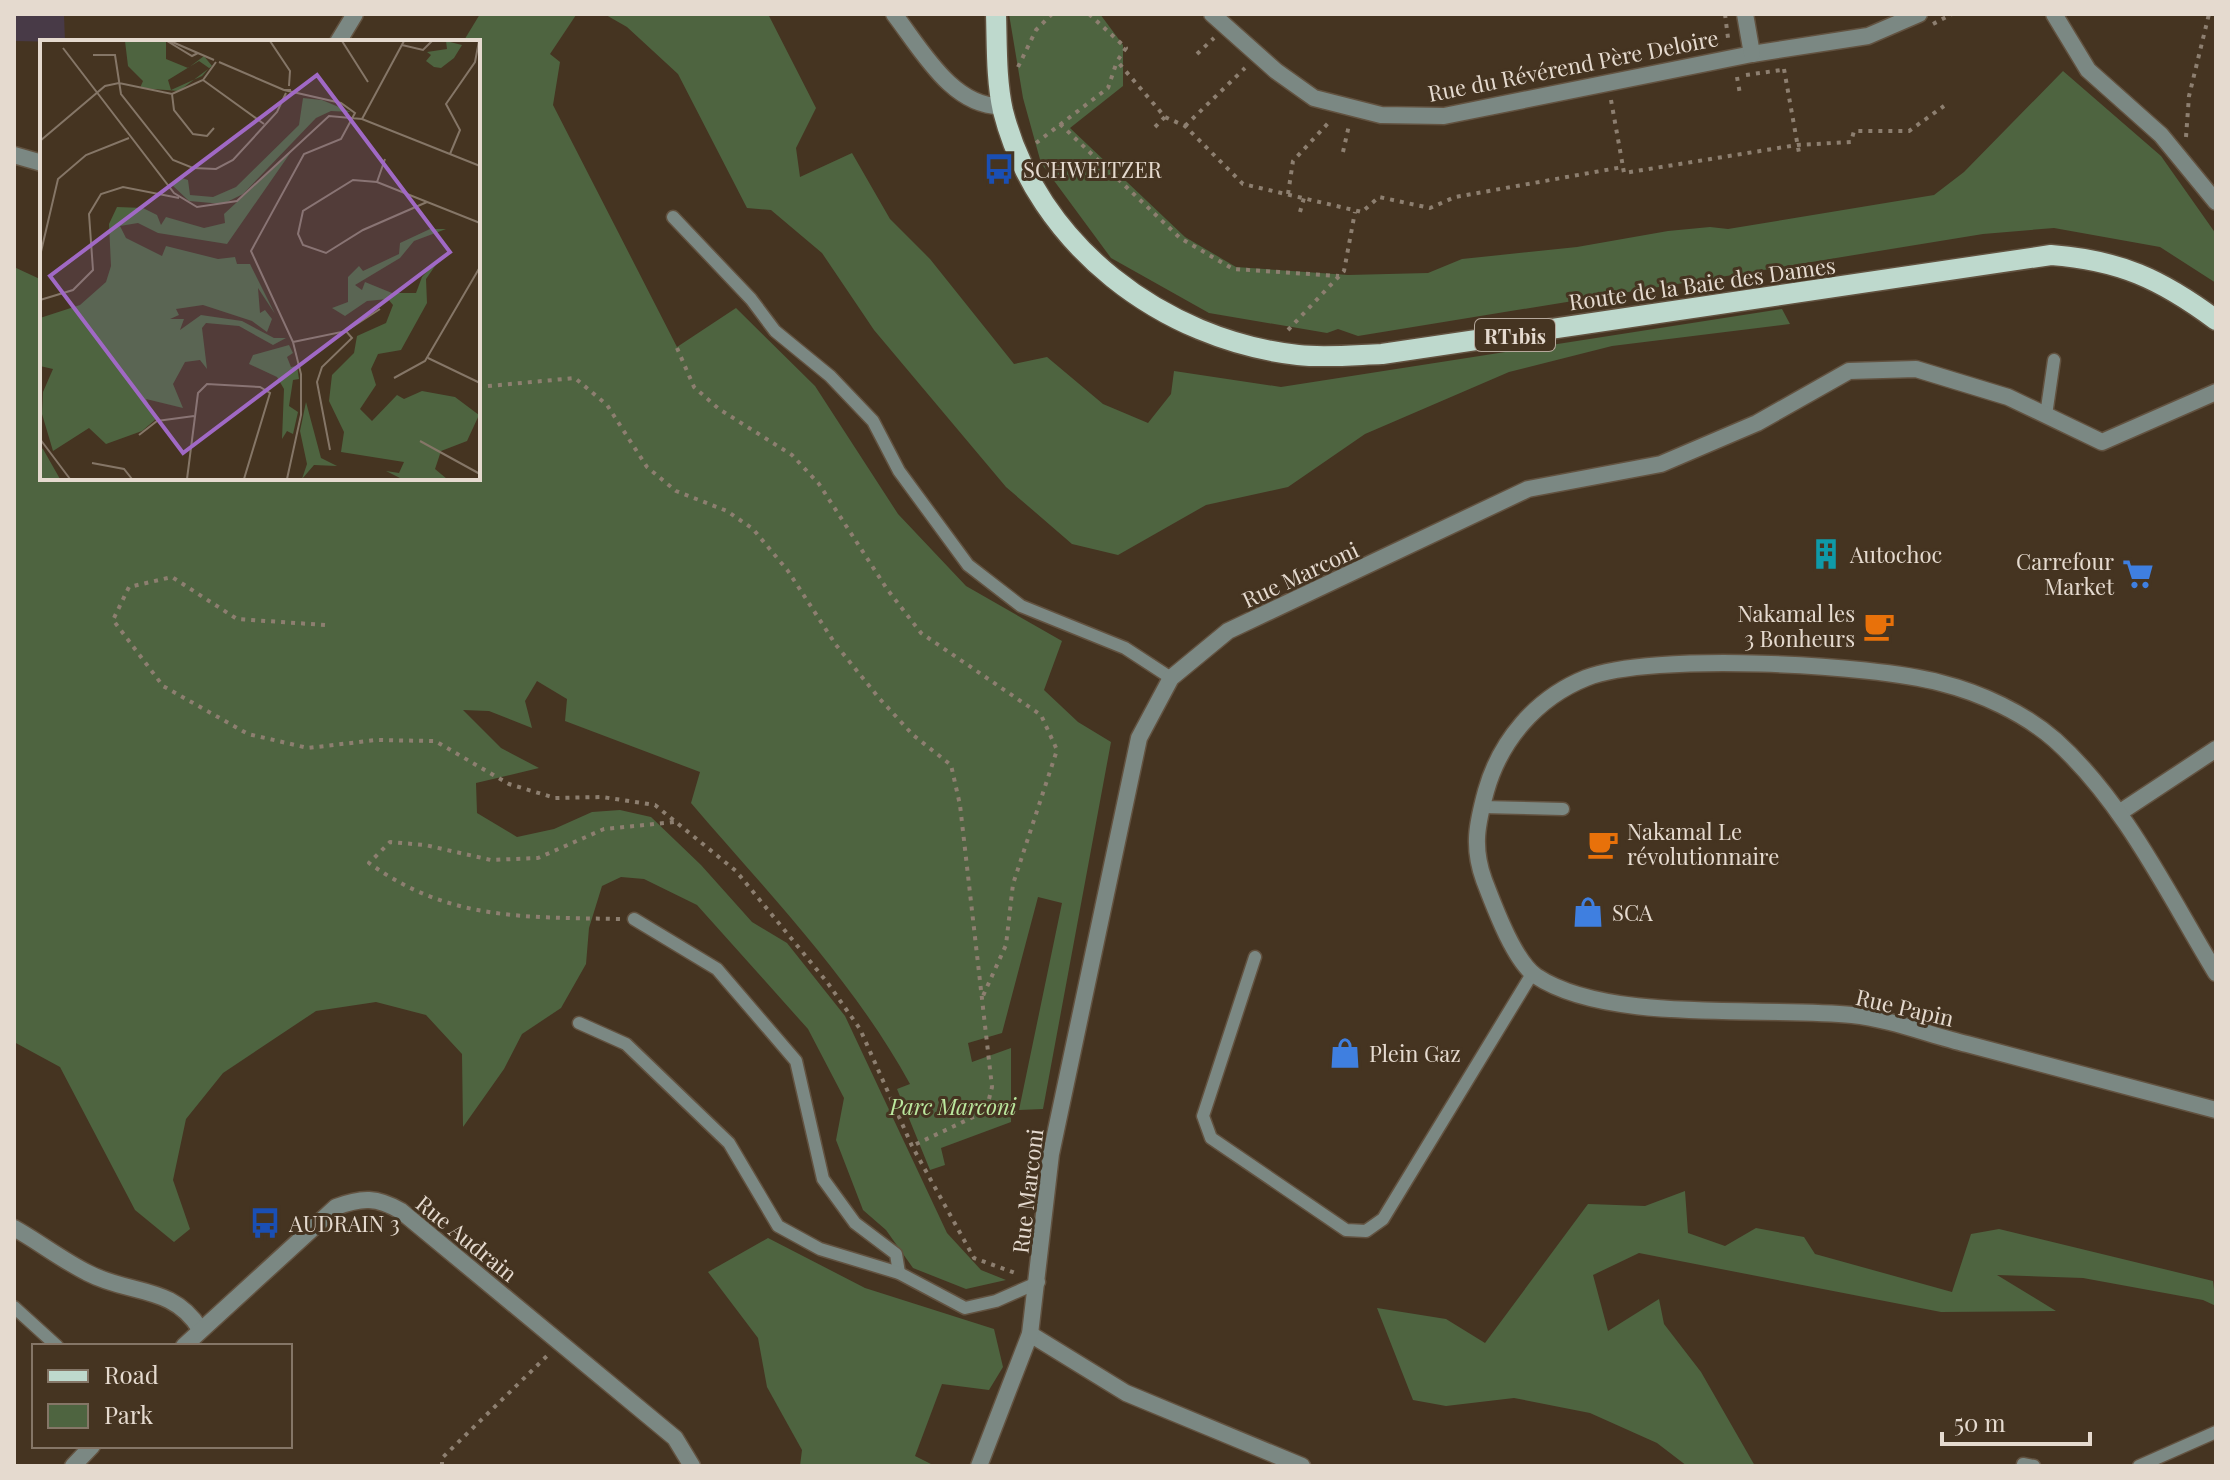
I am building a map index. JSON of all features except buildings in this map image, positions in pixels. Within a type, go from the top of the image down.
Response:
[{"type":"main road","name":"Route de la Baie des Dames","points":[[996,14],[1002,106],[1042,198],[1061,228],[1113,279],[1143,300],[1212,335],[1298,355],[1382,354],[2051,255],[2091,258],[2131,268],[2216,320]]},
{"type":"street","points":[[339,40],[355,14]]},
{"type":"street","points":[[894,14],[964,97],[984,106],[1002,106]]},
{"type":"street","name":"Rue du Révérend Père Deloire","points":[[1212,14],[1276,71],[1314,98],[1381,115],[1444,116],[1752,54],[1868,36],[1919,14]]},
{"type":"street","points":[[1745,14],[1752,54]]},
{"type":"street","points":[[2054,14],[2088,70],[2161,135],[2216,202]]},
{"type":"street","points":[[14,155],[40,162]]},
{"type":"street","name":"Rue Marconi","points":[[979,1466],[1030,1334],[1039,1282],[1051,1154],[1139,738],[1171,678],[1228,631],[1528,489],[1661,464],[1757,423],[1849,371],[1916,369],[2008,397],[2102,442],[2216,392]]},
{"type":"street","points":[[1532,974],[1499,920],[1475,855],[1482,807],[1504,745],[1530,714],[1586,678],[1611,671],[1701,665],[1874,670],[1943,683],[2001,704],[2054,739],[2119,813],[2216,973]]},
{"type":"street","points":[[2119,813],[2216,749]]},
{"type":"street","name":"Rue Papin","points":[[1532,974],[1566,990],[1635,1007],[1855,1015],[2216,1110]]},
{"type":"street","name":"Rue Audrain","points":[[186,1344],[316,1222],[336,1207],[359,1198],[383,1200],[401,1211],[675,1438],[692,1466]]},
{"type":"street","points":[[14,1228],[99,1278],[122,1288],[166,1296],[189,1311],[200,1329]]},
{"type":"street","points":[[1030,1334],[1126,1393],[1302,1466]]},
{"type":"street","points":[[73,1466],[90,1448]]},
{"type":"lane","points":[[673,217],[751,299],[775,331],[830,376],[873,421],[899,471],[968,565],[1021,606],[1125,648],[1171,678]]},
{"type":"lane","points":[[2046,415],[2054,360]]},
{"type":"lane","points":[[1482,807],[1563,809]]},
{"type":"lane","points":[[634,919],[717,969],[796,1061],[823,1179],[855,1223],[896,1254],[899,1273]]},
{"type":"lane","points":[[1255,957],[1203,1116],[1211,1138],[1346,1230],[1366,1231],[1383,1219],[1532,974]]},
{"type":"lane","points":[[579,1023],[626,1044],[729,1143],[778,1226],[820,1249],[899,1273],[965,1308],[996,1301],[1039,1282]]},
{"type":"lane","points":[[14,1307],[55,1344]]},
{"type":"lane","points":[[2139,1466],[2216,1432]]},
{"type":"path","points":[[1018,67],[1036,30],[1052,14]]},
{"type":"path","points":[[1034,143],[1108,88],[1117,61],[1126,48],[1089,14]]},
{"type":"path","points":[[1721,47],[1728,38],[1725,14]]},
{"type":"path","points":[[2185,163],[2189,96],[2209,14]]},
{"type":"path","points":[[1197,54],[1214,38]]},
{"type":"path","points":[[1016,51],[1019,80]]},
{"type":"path","points":[[1117,61],[1165,117],[1185,126],[1243,184],[1355,211],[1362,212],[1379,197],[1430,208],[1455,197],[1623,167]]},
{"type":"path","points":[[1185,126],[1245,68]]},
{"type":"path","points":[[1784,69],[1799,153]]},
{"type":"path","points":[[1737,77],[1740,94]]},
{"type":"path","points":[[1611,100],[1624,173],[1797,145],[1851,142],[1854,131],[1909,131],[1944,106]]},
{"type":"path","points":[[1155,127],[1165,117]]},
{"type":"path","points":[[1288,194],[1293,161],[1331,120]]},
{"type":"path","points":[[1060,124],[1180,238],[1233,269],[1339,276]]},
{"type":"path","points":[[1343,152],[1349,125]]},
{"type":"path","points":[[1300,212],[1304,198]]},
{"type":"path","points":[[1288,330],[1344,271],[1355,211]]},
{"type":"path","points":[[1282,336],[1294,338]]},
{"type":"path","points":[[677,348],[694,387],[719,409],[792,455],[819,484],[887,589],[921,633],[1041,715],[1057,750],[1013,884],[1006,945],[981,1000]]},
{"type":"path","points":[[480,387],[575,378],[607,405],[647,467],[676,491],[727,511],[753,529],[788,571],[836,645],[879,698],[913,735],[951,765],[960,805],[992,1087],[986,1111],[912,1146]]},
{"type":"path","points":[[325,625],[237,619],[172,577],[129,587],[113,620],[163,686],[248,734],[308,748],[376,740],[435,741],[509,784],[555,798],[602,797],[655,805],[736,871],[827,982],[860,1029],[912,1146],[974,1258],[1039,1282]]},
{"type":"path","points":[[634,919],[488,915],[402,887],[369,863],[390,842],[425,845],[491,860],[538,858],[604,829],[676,822]]},
{"type":"path","points":[[442,1466],[442,1458],[560,1343]]},
{"type":"shaded area","points":[[14,14],[64,14],[65,40],[14,41]]},
{"type":"green space","name":"Parc Marconi","points":[[480,14],[768,14],[816,108],[796,148],[800,177],[852,153],[890,219],[930,259],[1014,364],[1047,357],[1103,404],[1148,423],[1171,394],[1174,371],[1281,387],[1782,309],[1790,324],[1612,346],[1509,372],[1365,434],[1288,487],[1206,505],[1118,555],[1072,544],[1006,487],[874,330],[822,253],[771,210],[747,208],[678,74],[627,27],[606,15],[576,15],[550,54],[560,62],[553,105],[677,347],[736,308],[815,386],[898,514],[966,586],[1062,641],[1044,690],[1078,722],[1111,742],[1043,1109],[1019,1110],[1062,903],[1038,897],[1002,1033],[968,1043],[972,1062],[1011,1048],[1011,1122],[941,1148],[945,1165],[930,1170],[897,1089],[910,1084],[863,1009],[836,973],[691,803],[700,772],[565,721],[567,699],[537,681],[525,701],[532,728],[489,711],[463,710],[501,748],[539,768],[476,783],[477,813],[517,837],[554,829],[592,812],[620,810],[651,817],[701,865],[752,922],[787,943],[845,1016],[947,1233],[981,1270],[1006,1280],[966,1289],[913,1268],[886,1230],[863,1210],[836,1140],[844,1098],[808,1029],[697,905],[644,879],[621,877],[602,886],[589,928],[586,964],[561,1008],[522,1034],[504,1069],[463,1127],[462,1054],[426,1015],[376,1002],[316,1011],[223,1073],[186,1119],[173,1180],[190,1229],[174,1242],[135,1210],[60,1067],[14,1042],[14,267],[40,279],[40,480],[480,480],[480,40],[464,40]]},
{"type":"green space","points":[[1009,14],[1100,14],[1123,45],[1123,86],[1070,128],[1185,237],[1236,267],[1348,275],[1428,273],[1462,259],[1577,247],[1668,231],[1710,227],[1728,229],[1934,195],[1964,172],[2063,71],[2161,156],[2216,234],[2216,283],[2160,247],[2054,228],[1983,234],[1358,336],[1338,329],[1327,333],[1209,313],[1111,258],[1041,163],[1023,98]]},
{"type":"green space","points":[[1685,1191],[1688,1233],[1725,1246],[1756,1228],[1804,1237],[1815,1254],[1952,1292],[1971,1234],[1999,1229],[2213,1281],[2216,1306],[2203,1300],[2083,1278],[1997,1275],[2056,1311],[1941,1312],[1639,1253],[1593,1275],[1608,1331],[1659,1299],[1664,1324],[1701,1372],[1755,1466],[1687,1466],[1657,1443],[1590,1413],[1514,1398],[1446,1406],[1413,1400],[1377,1308],[1446,1319],[1485,1343],[1588,1204],[1645,1206]]},
{"type":"green space","points":[[768,1238],[865,1288],[994,1329],[1003,1367],[989,1390],[942,1384],[915,1456],[935,1466],[800,1466],[802,1450],[767,1387],[758,1338],[708,1272]]},
{"type":"place","name":"SCHWEITZER","points":[[999,169]]},
{"type":"place","name":"Autochoc","points":[[1826,554]]},
{"type":"place","name":"Carrefour Market","points":[[2138,574]]},
{"type":"place","name":"Nakamal les 3 Bonheurs","points":[[1879,626]]},
{"type":"place","name":"Nakamal Le révolutionnaire","points":[[1603,844]]},
{"type":"place","name":"SCA","points":[[1588,912]]},
{"type":"place","name":"Plein Gaz","points":[[1345,1053]]},
{"type":"place","name":"AUDRAIN 3","points":[[265,1223]]}]
